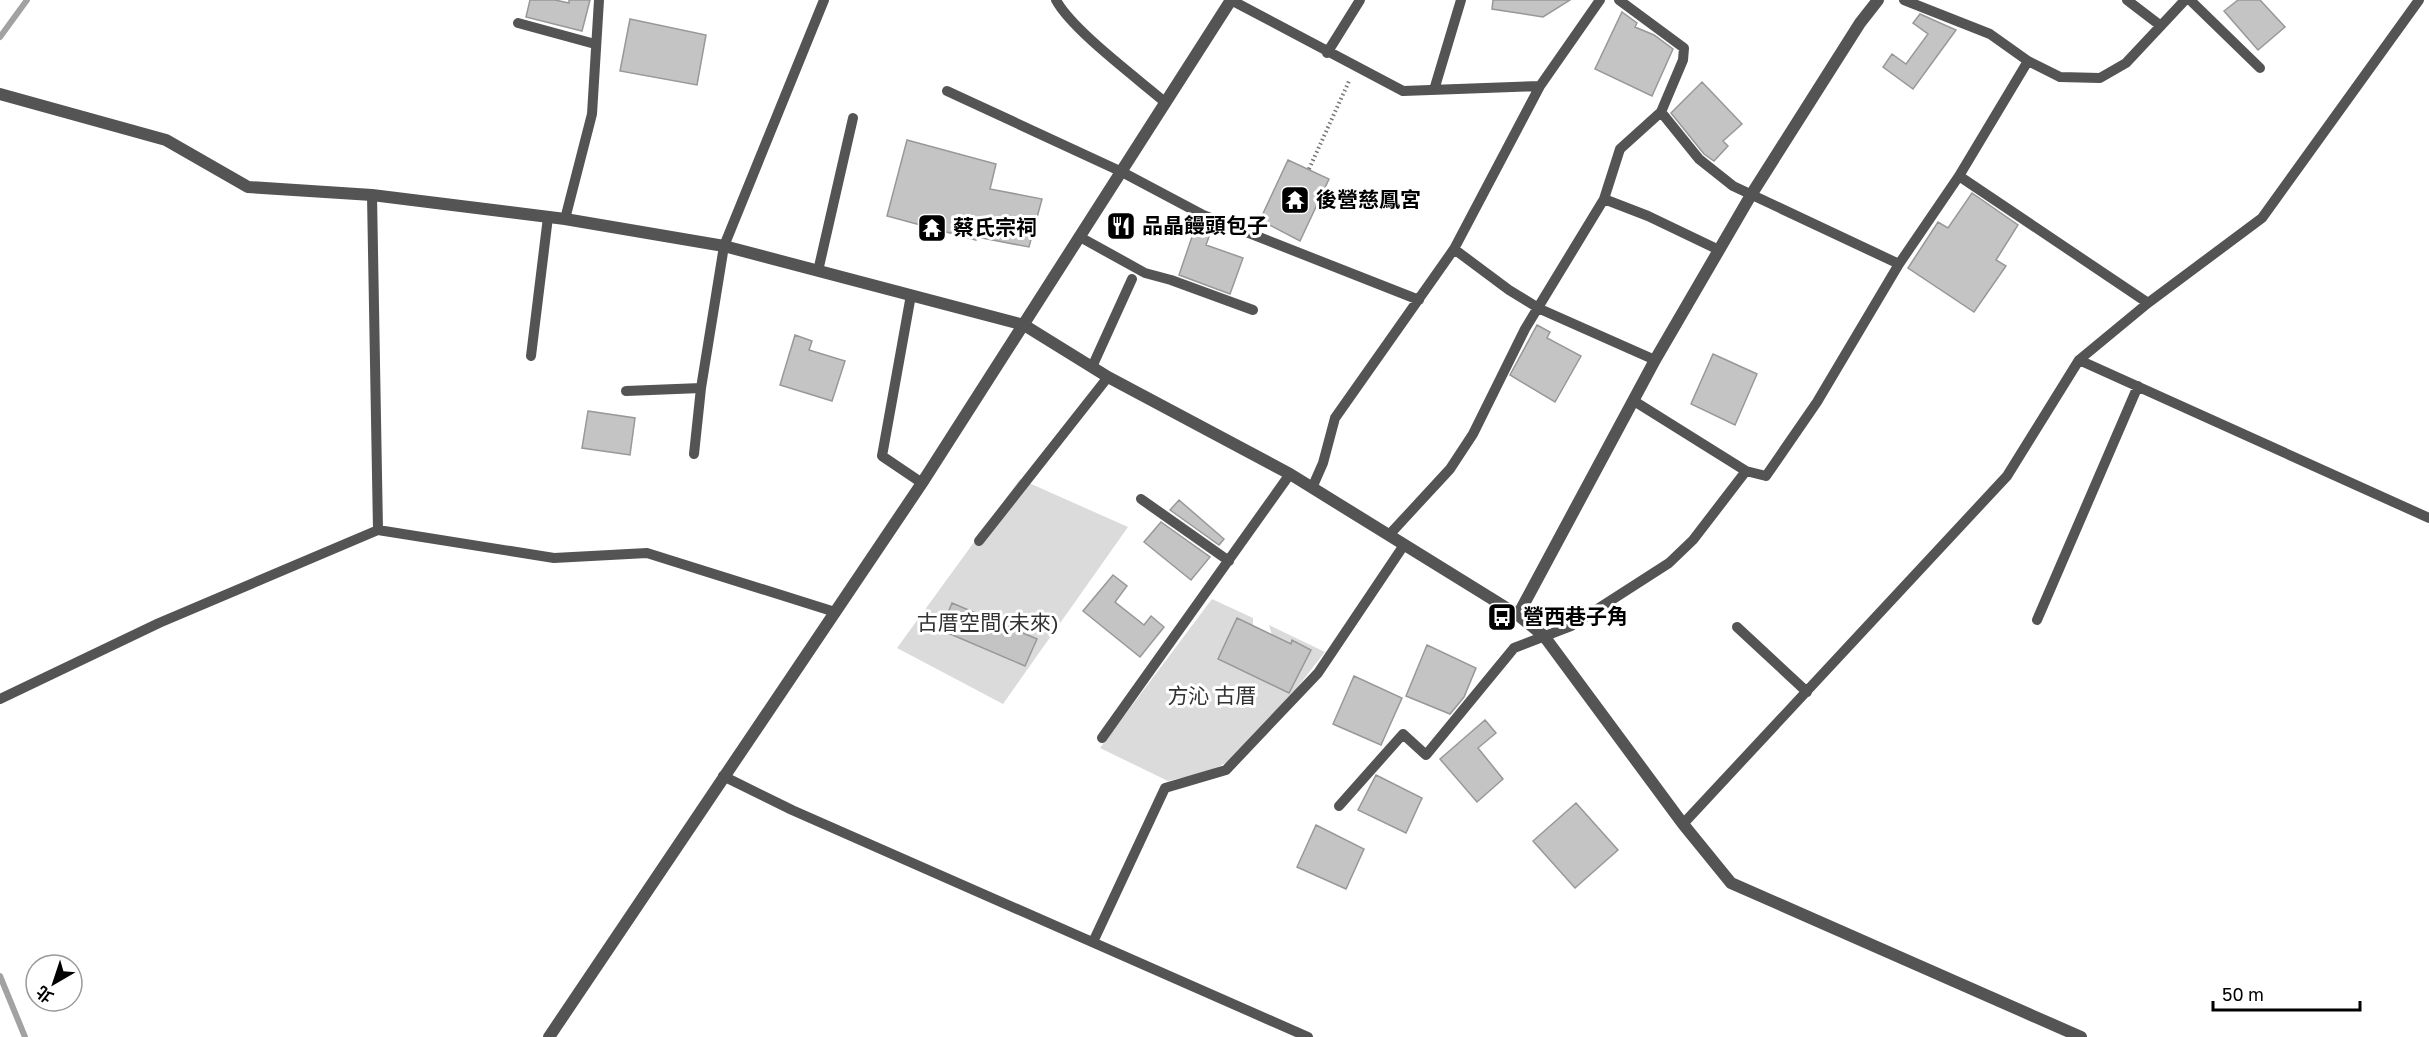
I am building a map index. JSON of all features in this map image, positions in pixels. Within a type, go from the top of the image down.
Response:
[{"type":"street","points":[[549,1037],[922,483],[1231,0]]},
{"type":"street","points":[[1518,615],[1655,360],[1751,195],[1860,22],[1878,0]]},
{"type":"street","points":[[0,94],[166,140],[248,187],[372,195],[565,219],[724,246],[1024,325],[1108,377],[1290,474],[1518,615],[1544,636],[1683,824],[1731,884],[2081,1037]]},
{"type":"lane","points":[[565,219],[592,114],[599,0]]},
{"type":"lane","points":[[694,454],[701,388],[724,246],[824,0]]},
{"type":"lane","points":[[1056,0],[1062,11],[1166,103]]},
{"type":"lane","points":[[1231,0],[1403,91],[1540,86]]},
{"type":"lane","points":[[1328,53],[1359,0]]},
{"type":"lane","points":[[1434,90],[1461,0]]},
{"type":"lane","points":[[1312,488],[1323,463],[1335,418],[1454,249],[1540,86],[1600,0]]},
{"type":"lane","points":[[1389,535],[1450,469],[1473,434],[1492,402],[1525,329],[1540,309],[1604,199],[1620,149],[1661,112],[1683,60],[1684,48],[1619,0]]},
{"type":"lane","points":[[1904,0],[1990,34],[2028,61],[2060,77],[2100,78],[2126,63],[2185,0]]},
{"type":"lane","points":[[2127,0],[2161,26]]},
{"type":"lane","points":[[2190,0],[2260,68]]},
{"type":"lane","points":[[1683,824],[2007,476],[2079,360],[2148,303],[2262,218],[2419,0]]},
{"type":"lane","points":[[518,23],[595,44]]},
{"type":"lane","points":[[1634,401],[1746,471],[1766,476],[1817,402],[1899,264],[1959,176],[2028,61]]},
{"type":"lane","points":[[947,91],[1122,172],[1203,215],[1419,300]]},
{"type":"lane","points":[[1661,112],[1699,159],[1733,186],[1899,264]]},
{"type":"lane","points":[[819,271],[853,118]]},
{"type":"lane","points":[[1959,176],[2148,303]]},
{"type":"lane","points":[[372,195],[378,530]]},
{"type":"lane","points":[[1604,199],[1648,216],[1719,250]]},
{"type":"lane","points":[[531,356],[548,217]]},
{"type":"lane","points":[[1080,237],[1145,273],[1171,280],[1253,310]]},
{"type":"lane","points":[[1454,249],[1509,290],[1540,309],[1655,360]]},
{"type":"lane","points":[[1092,367],[1132,279]]},
{"type":"lane","points":[[911,295],[882,456],[922,483]]},
{"type":"lane","points":[[2079,360],[2429,518]]},
{"type":"lane","points":[[979,541],[1108,377]]},
{"type":"lane","points":[[2037,620],[2138,386]]},
{"type":"lane","points":[[626,391],[701,388]]},
{"type":"lane","points":[[1339,806],[1403,734],[1426,755],[1514,648],[1571,626],[1669,563],[1693,540],[1746,471]]},
{"type":"lane","points":[[1102,738],[1290,474]]},
{"type":"lane","points":[[1141,499],[1229,561]]},
{"type":"lane","points":[[0,699],[159,622],[378,530],[554,558],[647,553],[835,612]]},
{"type":"lane","points":[[1093,942],[1165,788],[1226,770],[1318,673],[1404,545]]},
{"type":"lane","points":[[1737,627],[1807,692]]},
{"type":"lane","points":[[723,776],[792,810],[1308,1037]]},
{"type":"path","points":[[1309,170],[1354,67]]},
{"type":"green space","name":"古厝空間(未來)","points":[[1020,479],[1128,527],[1003,704],[897,648]]},
{"type":"green space","name":"方沁 古厝","points":[[1212,599],[1253,618],[1253,626],[1272,635],[1269,625],[1325,652],[1261,732],[1232,758],[1218,767],[1168,781],[1100,748]]},
{"type":"building","points":[[530,0],[555,0],[569,3],[569,0],[590,0],[582,31],[526,17]]},
{"type":"building","points":[[1493,0],[1570,0],[1543,17],[1492,9]]},
{"type":"building","points":[[2238,0],[2260,0],[2285,27],[2258,50],[2224,11]]},
{"type":"building","points":[[1622,12],[1637,23],[1635,27],[1654,35],[1673,49],[1652,96],[1595,69]]},
{"type":"building","points":[[1920,14],[1956,30],[1913,89],[1883,67],[1892,54],[1906,64],[1928,34],[1913,23]]},
{"type":"building","points":[[630,19],[706,35],[697,85],[620,71]]},
{"type":"building","points":[[1702,82],[1742,124],[1723,141],[1728,146],[1714,161],[1704,154],[1671,113]]},
{"type":"building","points":[[907,140],[996,164],[990,189],[1042,199],[1029,247],[977,237],[976,240],[887,216]]},
{"type":"building","name":"後營慈鳳宮","points":[[1288,160],[1329,179],[1300,241],[1260,220]]},
{"type":"building","points":[[1972,193],[2018,225],[1996,260],[2006,266],[1974,312],[1908,268],[1938,222],[1948,228]]},
{"type":"building","points":[[1195,228],[1210,234],[1206,245],[1243,258],[1230,294],[1179,275]]},
{"type":"building","points":[[1537,325],[1550,332],[1547,338],[1581,356],[1555,402],[1510,375]]},
{"type":"building","points":[[795,335],[812,341],[809,350],[845,361],[832,401],[780,385]]},
{"type":"building","points":[[1713,354],[1757,374],[1735,425],[1691,404]]},
{"type":"building","points":[[588,411],[635,418],[630,455],[582,448]]},
{"type":"building","points":[[1179,500],[1224,539],[1219,545],[1170,510]]},
{"type":"building","points":[[1161,522],[1210,557],[1191,580],[1144,542]]},
{"type":"building","points":[[1113,575],[1127,586],[1115,602],[1144,625],[1151,616],[1164,627],[1140,657],[1083,611]]},
{"type":"building","points":[[952,603],[1037,639],[1025,666],[941,630]]},
{"type":"building","points":[[1237,618],[1291,644],[1292,640],[1311,650],[1289,693],[1218,659]]},
{"type":"building","points":[[1427,645],[1476,668],[1464,697],[1450,714],[1406,696]]},
{"type":"building","points":[[1354,676],[1402,698],[1381,745],[1333,724]]},
{"type":"building","points":[[1485,720],[1496,733],[1478,748],[1503,779],[1477,802],[1440,759]]},
{"type":"building","points":[[1376,775],[1422,798],[1406,833],[1358,810]]},
{"type":"building","points":[[1576,803],[1618,850],[1575,888],[1533,841]]},
{"type":"building","points":[[1316,825],[1364,849],[1346,889],[1297,867]]},
{"type":"waterway","points":[[0,37],[27,0]]},
{"type":"waterway","points":[[0,976],[25,1037]]},
{"type":"place","name":"後營慈鳳宮","points":[[1295,200]]},
{"type":"place","name":"品晶饅頭包子","points":[[1121,226]]},
{"type":"place","name":"蔡氏宗祠","points":[[932,228]]},
{"type":"place","name":"營西巷子角","points":[[1502,617]]}]
